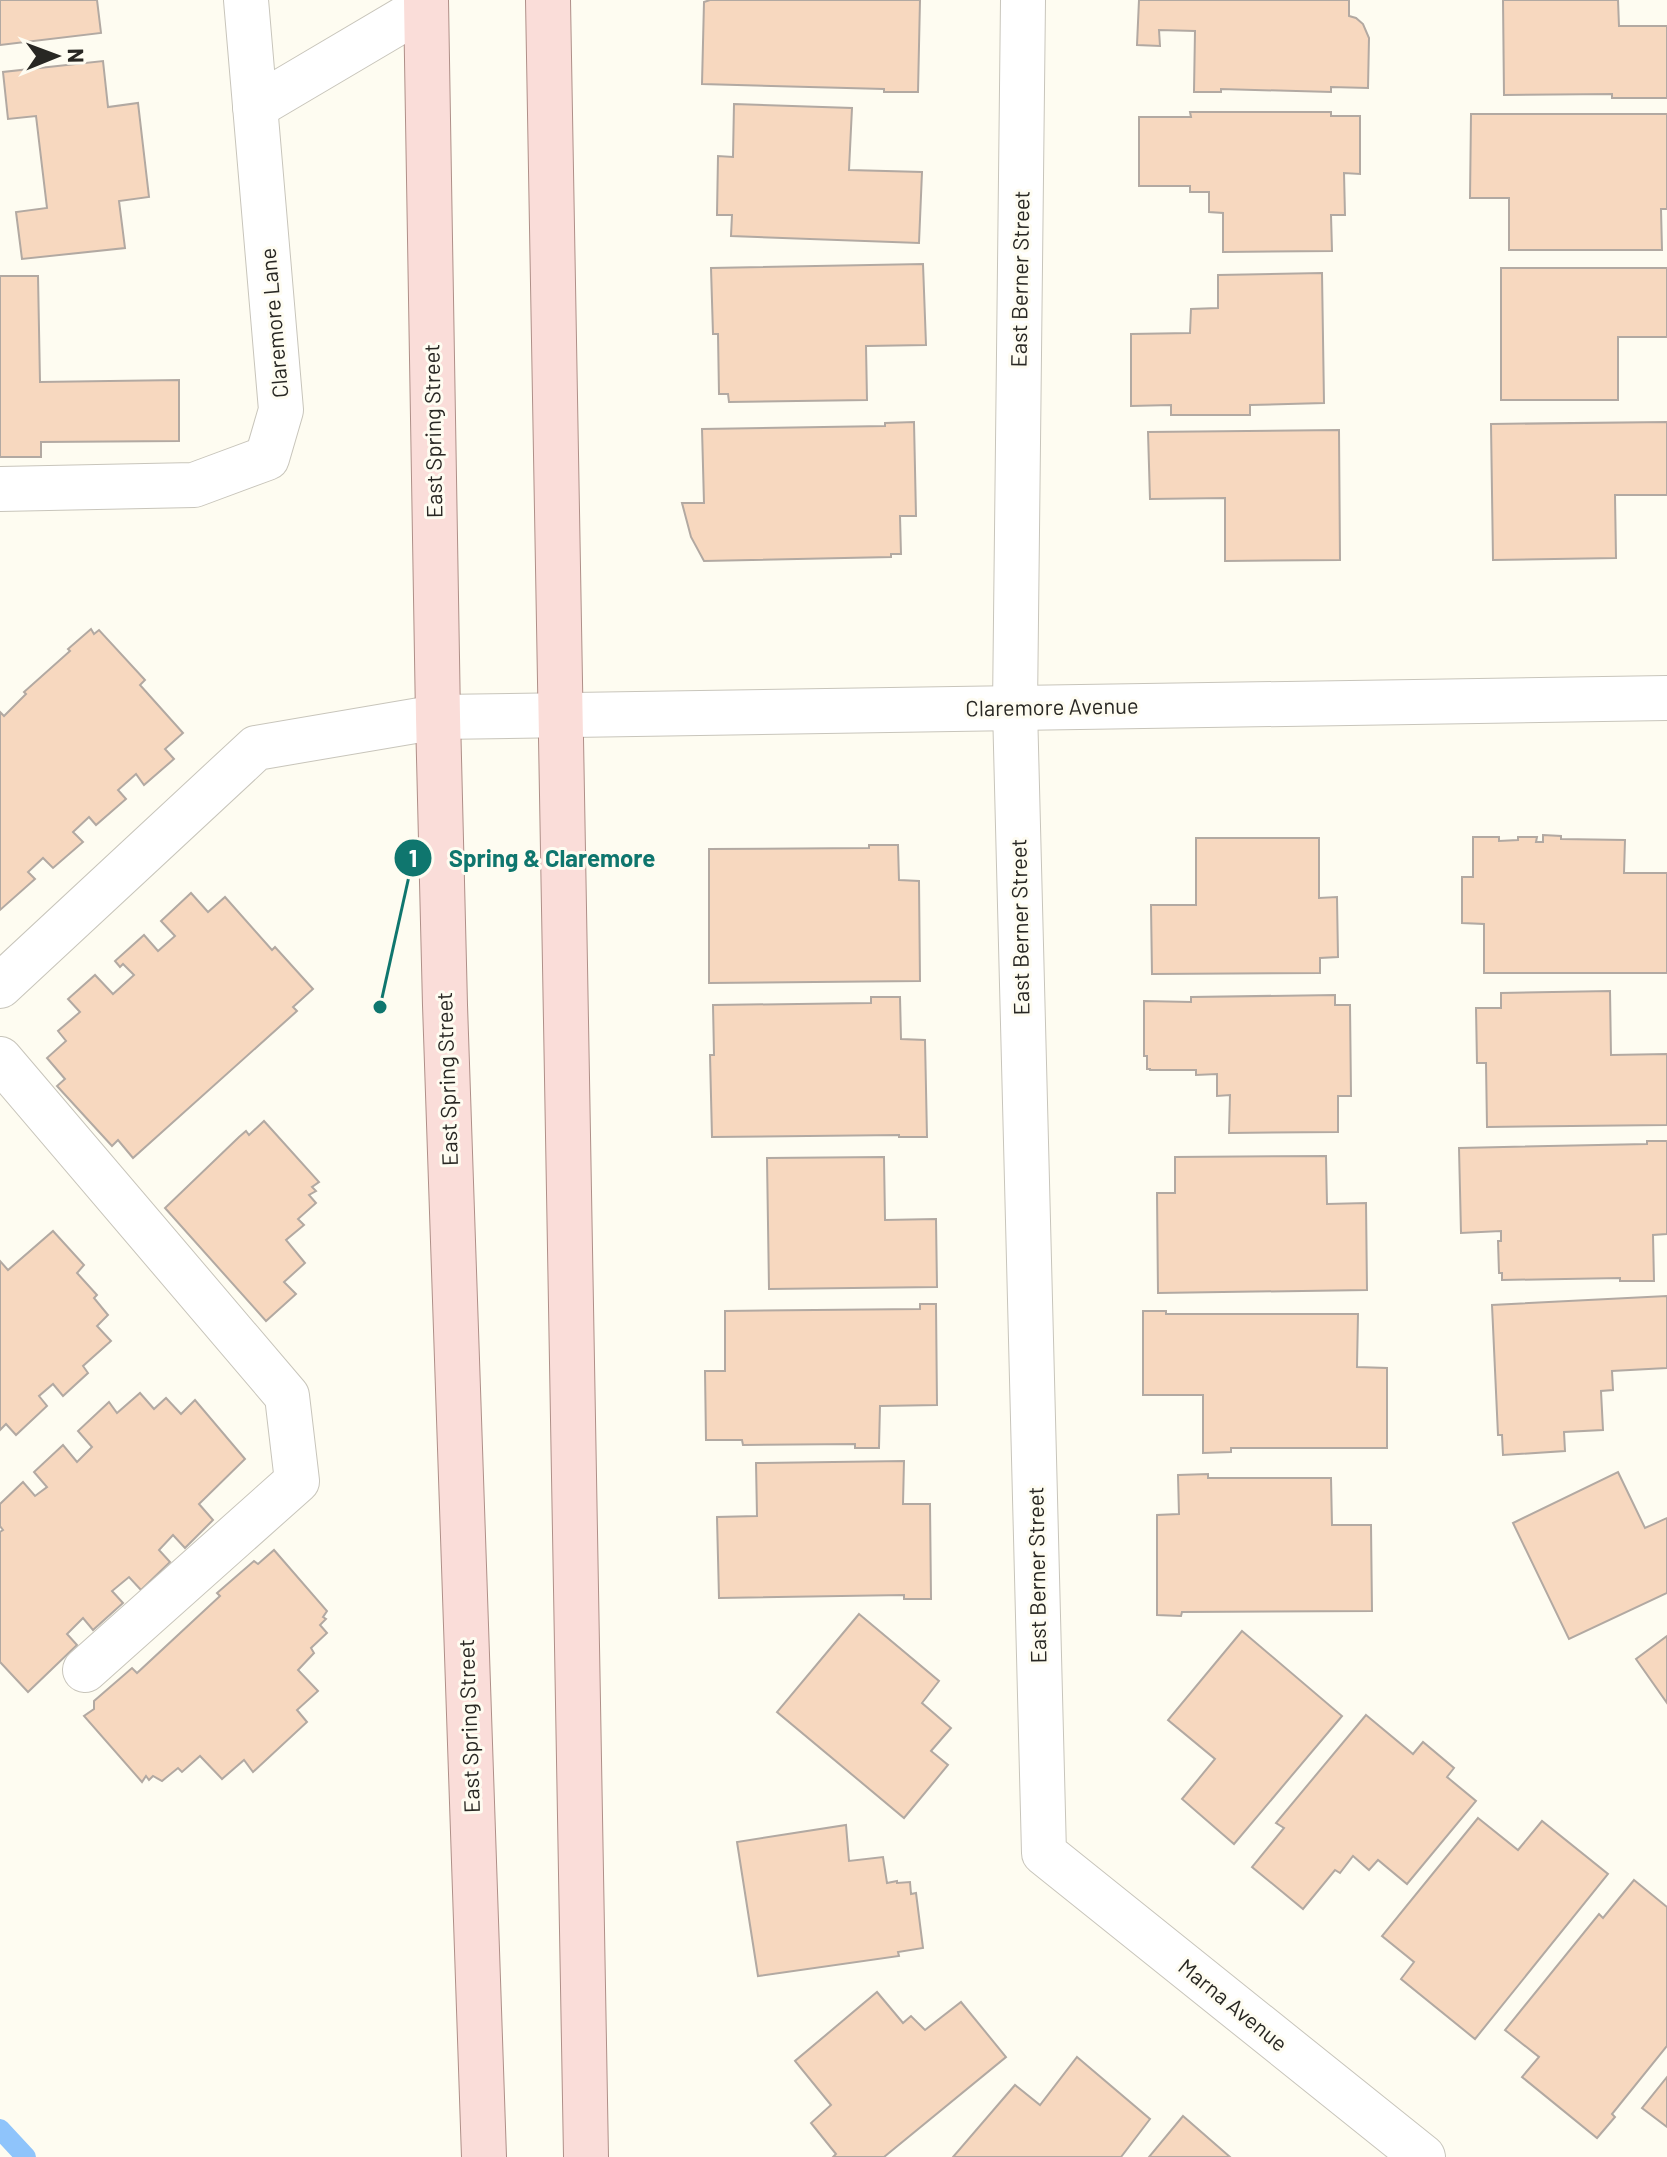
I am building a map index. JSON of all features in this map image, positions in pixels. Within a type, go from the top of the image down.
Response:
[{"type":"main road","points":[[548,0],[565,715],[586,2157]]},
{"type":"main road","name":"East Spring Street","points":[[426,3],[446,1036],[484,2157]]},
{"type":"street","name":"Claremore Lane","points":[[0,489],[194,485],[267,458],[281,410],[246,0]]},
{"type":"street","name":"East Berner Street","points":[[1023,0],[1015,708],[1044,1853]]},
{"type":"street","points":[[255,107],[426,3]]},
{"type":"street","name":"Claremore Avenue","points":[[438,717],[1667,698]]},
{"type":"street","points":[[0,986],[256,748],[438,717]]},
{"type":"street","points":[[0,1059],[287,1396],[297,1481],[85,1670]]},
{"type":"street","name":"Marna Avenue","points":[[1044,1853],[1423,2157]]},
{"type":"building","points":[[0,0],[97,0],[101,33],[0,45]]},
{"type":"building","points":[[920,0],[918,92],[702,84],[704,2]]},
{"type":"building","points":[[1139,0],[1349,0],[1349,16],[1363,24],[1369,38],[1368,88],[1331,87],[1331,92],[1221,89],[1221,92],[1194,92],[1195,31],[1159,30],[1160,46],[1137,45]]},
{"type":"building","points":[[1503,0],[1618,0],[1619,26],[1667,26],[1667,98],[1612,98],[1612,94],[1504,95]]},
{"type":"building","points":[[103,61],[108,107],[138,103],[149,197],[119,201],[125,248],[22,259],[16,212],[47,208],[36,116],[8,119],[3,72]]},
{"type":"building","points":[[734,104],[852,108],[849,170],[922,172],[919,243],[731,236],[732,215],[717,215],[718,156],[733,157]]},
{"type":"building","points":[[1190,112],[1331,112],[1331,116],[1360,116],[1360,174],[1344,173],[1345,215],[1331,215],[1332,251],[1223,252],[1223,213],[1209,212],[1209,192],[1190,192],[1190,186],[1139,186],[1139,117],[1191,117]]},
{"type":"building","points":[[1471,114],[1667,114],[1667,209],[1661,209],[1662,250],[1509,250],[1509,198],[1470,198]]},
{"type":"building","points":[[923,264],[926,345],[866,346],[867,400],[729,402],[728,394],[719,394],[718,334],[713,334],[711,268]]},
{"type":"building","points":[[1501,268],[1667,268],[1667,337],[1618,337],[1618,400],[1501,400]]},
{"type":"building","points":[[1322,273],[1324,403],[1250,405],[1250,415],[1171,415],[1171,405],[1131,406],[1131,334],[1190,333],[1191,309],[1218,308],[1218,275]]},
{"type":"building","points":[[0,276],[38,276],[40,382],[179,380],[179,441],[41,442],[41,457],[0,457]]},
{"type":"building","points":[[914,422],[916,516],[900,516],[901,554],[891,554],[891,557],[704,561],[691,537],[682,503],[704,503],[702,429],[885,426],[885,423]]},
{"type":"building","points":[[1667,422],[1667,495],[1615,495],[1616,558],[1493,560],[1491,424]]},
{"type":"building","points":[[1339,430],[1340,560],[1225,561],[1225,498],[1150,499],[1148,432]]},
{"type":"building","points":[[91,629],[94,634],[99,630],[145,680],[140,685],[183,733],[165,749],[174,759],[144,785],[136,774],[118,790],[126,799],[96,825],[89,817],[73,832],[83,842],[53,868],[43,858],[28,872],[35,879],[0,910],[0,712],[4,716],[26,694],[24,692]]},
{"type":"building","points":[[1543,835],[1561,836],[1561,839],[1625,840],[1624,873],[1667,873],[1667,973],[1484,973],[1484,924],[1462,923],[1462,877],[1473,877],[1473,837],[1499,837],[1499,841],[1537,837],[1536,842],[1543,842]]},
{"type":"building","points":[[1196,838],[1319,838],[1319,898],[1337,897],[1338,957],[1320,958],[1320,973],[1152,974],[1151,905],[1196,905]]},
{"type":"building","points":[[869,845],[898,845],[899,880],[919,881],[920,981],[709,983],[709,849],[869,848]]},
{"type":"building","points":[[191,893],[208,912],[225,897],[272,950],[275,947],[313,989],[293,1007],[297,1011],[133,1158],[118,1140],[112,1146],[57,1086],[65,1079],[47,1058],[66,1041],[58,1031],[80,1012],[68,999],[95,975],[113,994],[134,975],[115,961],[144,935],[158,951],[175,936],[161,921]]},
{"type":"building","points":[[1610,991],[1611,1055],[1667,1054],[1667,1125],[1487,1127],[1486,1063],[1477,1063],[1476,1008],[1501,1008],[1501,993]]},
{"type":"building","points":[[1335,995],[1335,1005],[1350,1005],[1351,1096],[1338,1096],[1338,1132],[1229,1133],[1230,1095],[1217,1096],[1217,1074],[1196,1075],[1196,1070],[1147,1069],[1147,1056],[1144,1056],[1144,1001],[1191,1002],[1191,997]]},
{"type":"building","points":[[871,997],[900,997],[901,1039],[925,1040],[927,1137],[712,1137],[710,1055],[714,1055],[713,1005],[871,1003]]},
{"type":"building","points":[[264,1121],[319,1182],[312,1187],[316,1191],[309,1195],[316,1203],[298,1219],[304,1225],[286,1240],[305,1263],[284,1282],[296,1294],[266,1321],[165,1208],[239,1137],[246,1131],[249,1135]]},
{"type":"building","points":[[1647,1141],[1667,1141],[1667,1234],[1653,1235],[1654,1281],[1620,1281],[1620,1278],[1502,1280],[1498,1241],[1501,1241],[1501,1231],[1461,1233],[1459,1148],[1647,1144]]},
{"type":"building","points":[[1326,1156],[1327,1204],[1366,1203],[1367,1290],[1158,1293],[1157,1193],[1175,1193],[1175,1157]]},
{"type":"building","points":[[884,1157],[885,1220],[936,1219],[937,1287],[769,1289],[767,1158]]},
{"type":"building","points":[[53,1231],[84,1265],[77,1273],[97,1295],[94,1298],[108,1315],[97,1326],[111,1341],[83,1366],[88,1373],[63,1396],[53,1384],[39,1396],[47,1406],[16,1435],[6,1424],[0,1430],[0,1261],[8,1270]]},
{"type":"building","points":[[1667,1296],[1667,1368],[1612,1371],[1613,1390],[1601,1391],[1603,1430],[1564,1432],[1565,1451],[1503,1455],[1502,1435],[1498,1435],[1492,1305]]},
{"type":"building","points":[[920,1304],[936,1304],[937,1405],[880,1406],[879,1448],[855,1448],[855,1444],[743,1445],[742,1440],[706,1440],[705,1371],[725,1371],[725,1311],[920,1309]]},
{"type":"building","points":[[1143,1311],[1166,1311],[1166,1314],[1358,1314],[1357,1367],[1387,1368],[1387,1448],[1231,1448],[1231,1452],[1203,1453],[1203,1395],[1143,1395]]},
{"type":"building","points":[[140,1393],[154,1409],[166,1398],[181,1414],[195,1400],[245,1459],[199,1504],[213,1520],[185,1548],[173,1535],[159,1550],[170,1562],[141,1590],[129,1577],[112,1591],[123,1603],[93,1630],[83,1618],[67,1634],[77,1645],[28,1692],[0,1662],[0,1532],[3,1530],[0,1526],[0,1504],[23,1482],[35,1496],[47,1487],[34,1472],[63,1445],[77,1462],[92,1447],[78,1431],[109,1402],[117,1413]]},
{"type":"building","points":[[904,1461],[903,1504],[930,1504],[931,1599],[904,1599],[904,1595],[719,1598],[717,1517],[757,1516],[756,1463]]},
{"type":"building","points":[[1618,1472],[1645,1528],[1667,1518],[1667,1593],[1569,1639],[1513,1523]]},
{"type":"building","points":[[1208,1474],[1208,1478],[1331,1478],[1332,1525],[1371,1525],[1372,1611],[1182,1612],[1181,1616],[1157,1615],[1157,1515],[1179,1514],[1178,1475]]},
{"type":"building","points":[[274,1550],[327,1611],[323,1617],[326,1619],[320,1625],[327,1633],[311,1648],[314,1653],[298,1670],[318,1691],[297,1710],[307,1722],[253,1772],[244,1760],[222,1779],[200,1756],[182,1772],[178,1768],[162,1781],[153,1776],[149,1780],[146,1776],[142,1782],[84,1716],[94,1709],[94,1701],[132,1668],[137,1673],[220,1596],[217,1593],[254,1561],[258,1564]]},
{"type":"building","points":[[859,1614],[939,1681],[922,1703],[951,1728],[931,1751],[948,1765],[904,1818],[777,1712]]},
{"type":"building","points":[[1242,1631],[1342,1716],[1234,1844],[1182,1799],[1215,1759],[1168,1720]]},
{"type":"building","points":[[1667,1636],[1667,1703],[1636,1659]]},
{"type":"building","points":[[1366,1715],[1413,1754],[1423,1742],[1454,1768],[1447,1777],[1476,1801],[1407,1884],[1378,1860],[1369,1870],[1353,1856],[1340,1873],[1335,1870],[1303,1909],[1252,1867],[1284,1828],[1276,1823]]},
{"type":"building","points":[[1478,1818],[1518,1850],[1542,1821],[1608,1874],[1475,2039],[1401,1979],[1414,1962],[1382,1936]]},
{"type":"building","points":[[846,1825],[849,1861],[883,1857],[887,1883],[910,1882],[911,1894],[916,1893],[923,1948],[898,1952],[899,1956],[758,1976],[737,1842]]},
{"type":"building","points":[[1634,1880],[1667,1907],[1667,2046],[1612,2114],[1615,2117],[1597,2138],[1522,2077],[1539,2057],[1505,2030],[1599,1914],[1603,1918]]},
{"type":"building","points":[[877,1992],[903,2023],[911,2016],[925,2030],[961,2002],[1006,2057],[884,2157],[833,2157],[836,2154],[811,2123],[831,2105],[795,2061]]},
{"type":"building","points":[[1077,2057],[1150,2119],[1121,2157],[953,2157],[1015,2085],[1040,2105]]},
{"type":"building","points":[[1667,2077],[1667,2127],[1642,2108]]},
{"type":"building","points":[[1183,2116],[1230,2157],[1149,2157]]},
{"type":"waterway","points":[[0,2129],[26,2157]]},
{"type":"place","name":"Spring & Claremore","points":[[380,1007]]}]
